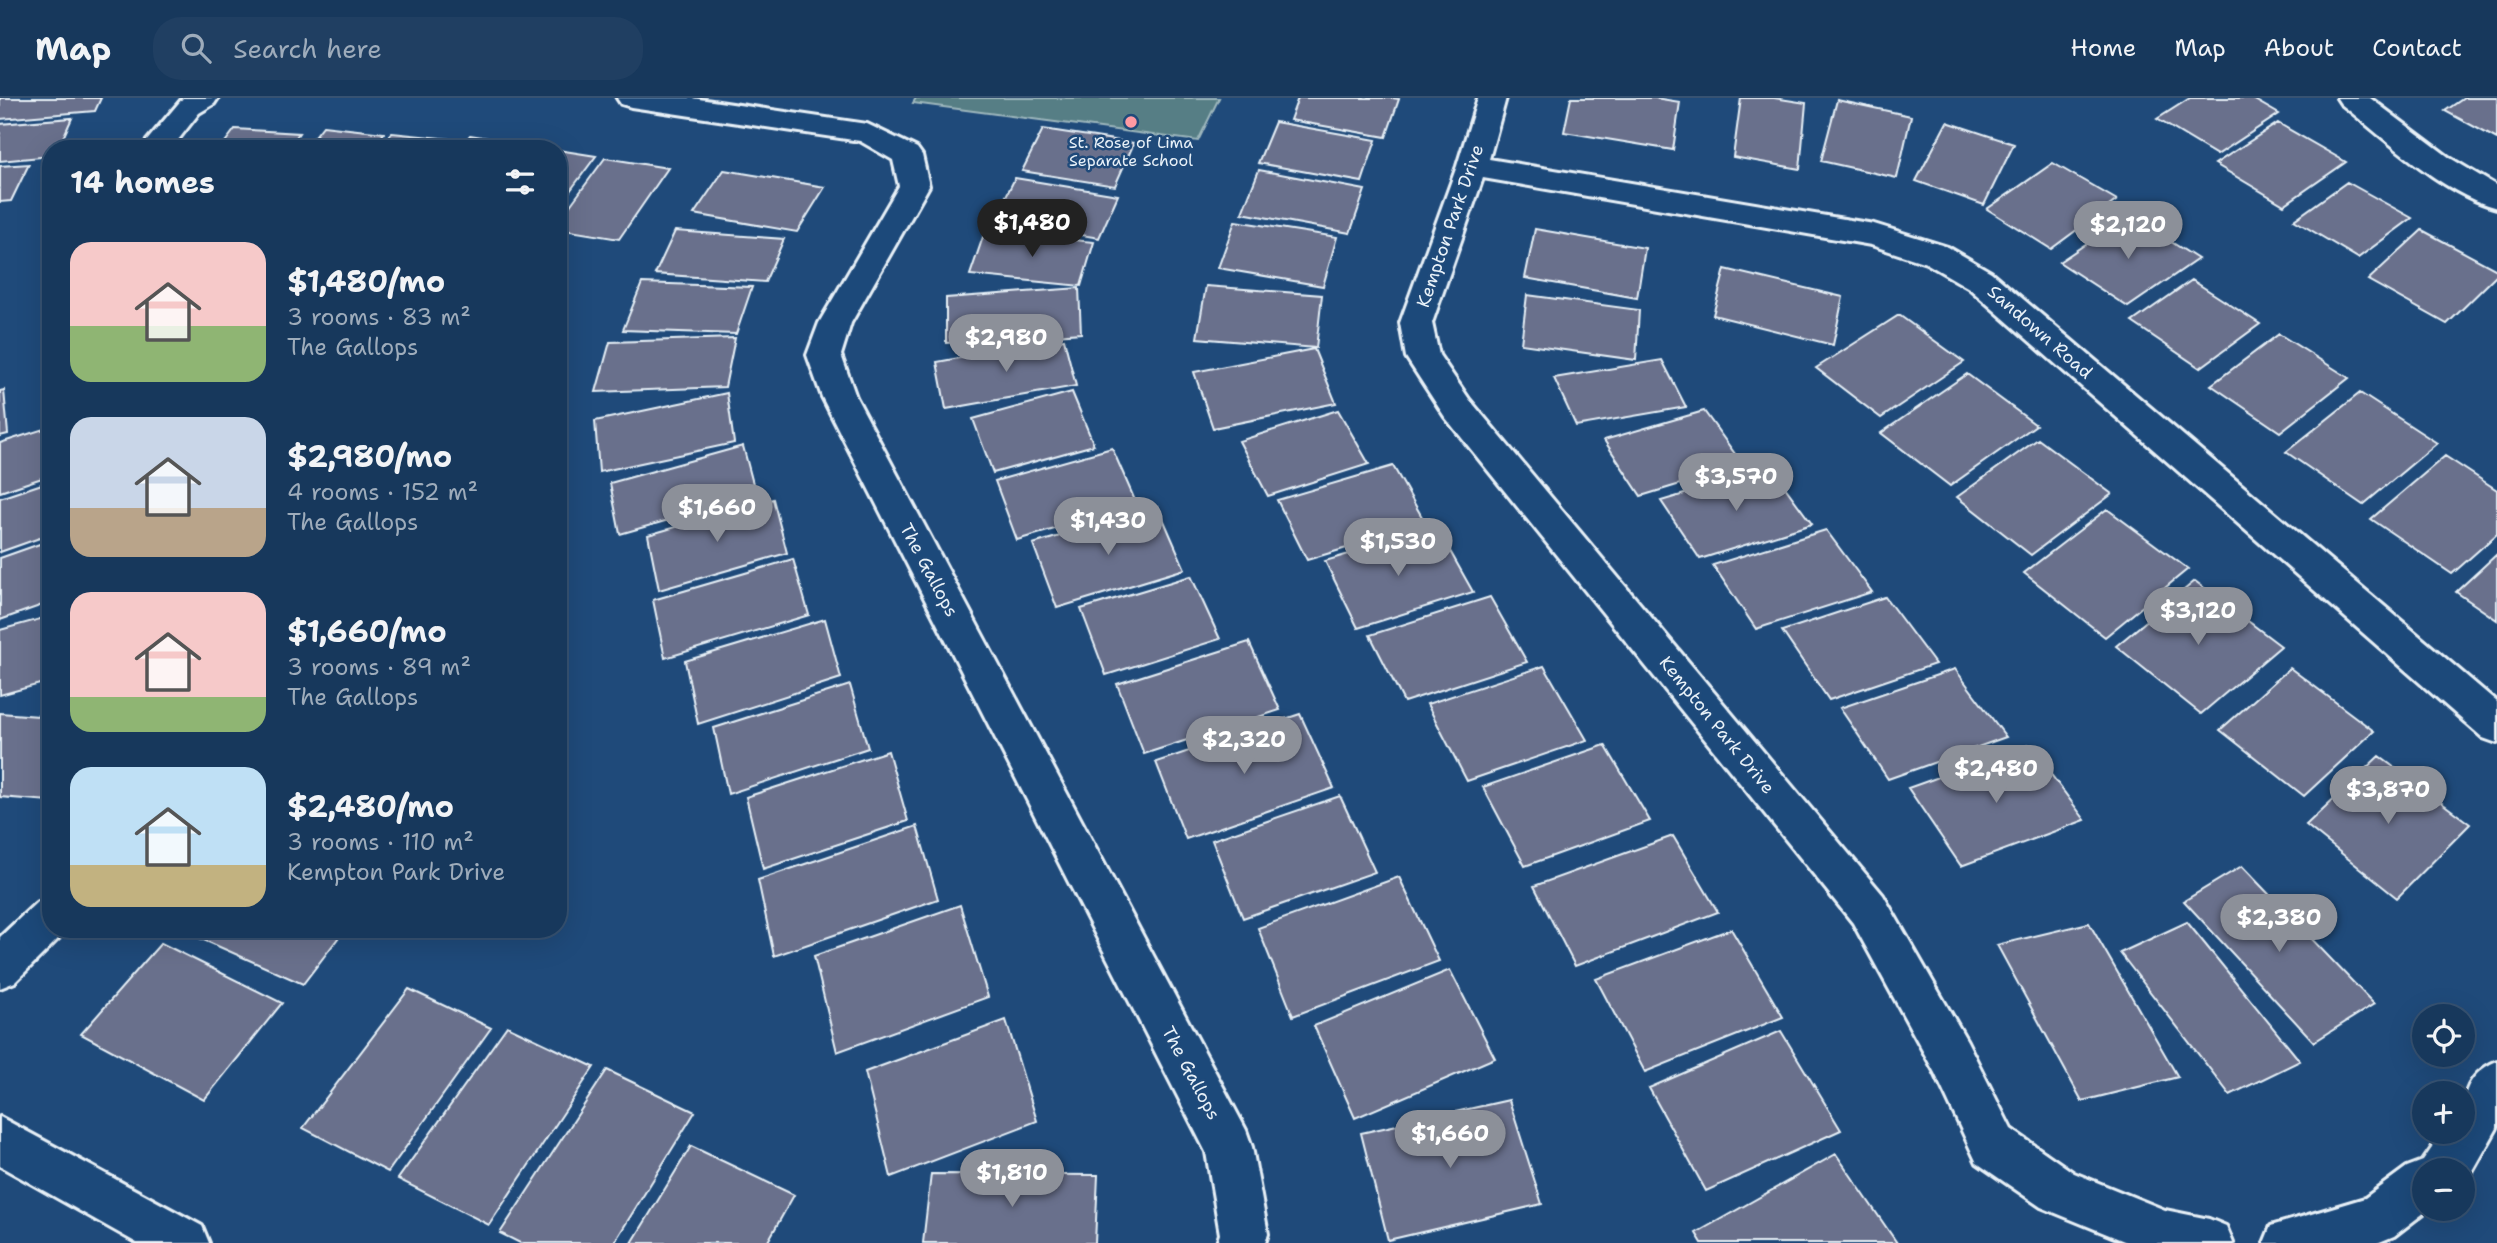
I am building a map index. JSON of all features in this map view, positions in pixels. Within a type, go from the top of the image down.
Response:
[{"type":"street","points":[[162,140],[189,107],[204,98]]},
{"type":"street","name":"The Gallops","points":[[631,98],[867,133],[907,155],[914,186],[835,323],[824,355],[839,397],[1229,1147],[1244,1234],[1241,1243]]},
{"type":"street","name":"Kempton Park Drive","points":[[1492,98],[1472,166],[1416,323],[1423,357],[1466,419],[1868,909],[1951,1057],[1994,1146],[2058,1189],[2165,1234],[2208,1243]]},
{"type":"street","points":[[2351,98],[2437,163],[2476,189],[2497,198]]},
{"type":"street","name":"Sandown Road","points":[[1472,166],[1874,235],[1937,255],[1980,280],[2497,726]]},
{"type":"street","points":[[0,967],[42,926]]},
{"type":"street","points":[[2454,1158],[2497,1084]]},
{"type":"street","points":[[0,1140],[185,1243]]},
{"type":"street","points":[[2288,1243],[2377,1219],[2412,1193]]},
{"type":"green space","name":"St. Rose of Lima Separate School","points":[[916,98],[1219,98],[1198,141],[913,103]]},
{"type":"building","points":[[0,98],[101,98],[95,111],[0,119]]},
{"type":"building","points":[[1298,98],[1399,99],[1386,137],[1290,120]]},
{"type":"building","points":[[1571,98],[1655,98],[1680,102],[1673,150],[1564,132]]},
{"type":"building","points":[[1741,98],[1774,98],[1806,103],[1800,169],[1733,157]]},
{"type":"building","points":[[2190,98],[2251,98],[2279,114],[2217,155],[2157,119]]},
{"type":"building","points":[[2464,98],[2497,98],[2497,139],[2445,111]]},
{"type":"building","points":[[1837,100],[1911,116],[1897,178],[1821,161]]},
{"type":"building","points":[[72,118],[62,140],[42,140],[42,157],[0,161],[0,124]]},
{"type":"building","points":[[1275,122],[1376,140],[1362,182],[1258,163]]},
{"type":"building","points":[[1947,122],[2014,144],[1984,205],[1916,181]]},
{"type":"building","points":[[2278,123],[2346,162],[2284,205],[2215,164]]},
{"type":"building","points":[[323,126],[384,133],[379,140],[312,140]]},
{"type":"building","points":[[235,129],[299,133],[294,140],[227,140]]},
{"type":"building","points":[[1043,129],[1134,143],[1115,186],[1022,171]]},
{"type":"building","points":[[392,133],[451,139],[450,140],[387,140]]},
{"type":"building","points":[[470,135],[500,140],[466,140]]},
{"type":"building","points":[[567,151],[596,156],[567,195]]},
{"type":"building","points":[[605,158],[668,168],[619,239],[567,230],[567,210]]},
{"type":"building","points":[[2053,163],[2117,200],[2051,249],[1987,209]]},
{"type":"building","points":[[29,164],[11,201],[0,202],[0,166]]},
{"type":"building","points":[[724,170],[825,187],[797,232],[694,214]]},
{"type":"building","points":[[1259,170],[1365,190],[1350,233],[1242,213]]},
{"type":"building","points":[[1015,178],[1118,195],[1099,238],[994,220]]},
{"type":"building","points":[[2347,182],[2412,218],[2358,258],[2294,220]]},
{"type":"building","points":[[2129,215],[2198,259],[2128,307],[2059,262]]},
{"type":"building","points":[[1235,221],[1337,237],[1323,286],[1218,268]]},
{"type":"building","points":[[1535,229],[1645,248],[1637,298],[1525,278]]},
{"type":"building","points":[[2422,230],[2497,270],[2497,275],[2447,324],[2368,280]]},
{"type":"building","points":[[675,231],[784,239],[765,282],[655,274]]},
{"type":"building","points":[[985,231],[1094,242],[1081,286],[970,275]]},
{"type":"building","points":[[1725,269],[1843,297],[1833,345],[1713,315]]},
{"type":"building","points":[[2192,280],[2260,324],[2200,368],[2132,322]]},
{"type":"building","points":[[642,283],[752,287],[736,334],[623,330]]},
{"type":"building","points":[[1206,286],[1322,295],[1316,348],[1197,338]]},
{"type":"building","points":[[1079,288],[1081,333],[946,343],[946,298]]},
{"type":"building","points":[[1527,295],[1639,310],[1636,360],[1521,344]]},
{"type":"building","points":[[1899,315],[1964,362],[1881,418],[1816,368]]},
{"type":"building","points":[[2279,334],[2349,378],[2280,432],[2211,385]]},
{"type":"building","points":[[735,338],[725,387],[596,392],[610,342]]},
{"type":"building","points":[[1064,339],[1076,386],[946,409],[937,362]]},
{"type":"building","points":[[1314,349],[1336,403],[1213,428],[1194,372]]},
{"type":"building","points":[[1662,360],[1686,407],[1576,426],[1554,378]]},
{"type":"building","points":[[1967,374],[2036,425],[1950,486],[1881,433]]},
{"type":"building","points":[[4,390],[8,434],[0,436],[0,391]]},
{"type":"building","points":[[1072,392],[1094,445],[993,473],[973,419]]},
{"type":"building","points":[[727,393],[734,443],[599,472],[595,421]]},
{"type":"building","points":[[2360,393],[2437,443],[2363,505],[2286,452]]},
{"type":"building","points":[[1338,410],[1369,464],[1268,496],[1239,441]]},
{"type":"building","points":[[1704,411],[1743,465],[1641,496],[1604,440]]},
{"type":"building","points":[[42,430],[42,478],[0,492],[0,443]]},
{"type":"building","points":[[2038,439],[2112,494],[2031,555],[1957,497]]},
{"type":"building","points":[[743,446],[756,495],[620,534],[610,483]]},
{"type":"building","points":[[1112,448],[1137,505],[1017,540],[995,481]]},
{"type":"building","points":[[2445,456],[2497,490],[2497,534],[2452,574],[2371,519]]},
{"type":"building","points":[[1393,466],[1426,524],[1307,560],[1277,500]]},
{"type":"building","points":[[1771,468],[1812,524],[1700,559],[1661,501]]},
{"type":"building","points":[[42,484],[42,537],[0,552],[0,498]]},
{"type":"building","points":[[773,499],[787,553],[659,590],[648,535]]},
{"type":"building","points":[[1158,507],[1185,569],[1057,608],[1033,544]]},
{"type":"building","points":[[2107,509],[2188,569],[2105,637],[2024,573]]},
{"type":"building","points":[[1437,528],[1473,592],[1358,628],[1325,561]]},
{"type":"building","points":[[1826,530],[1872,592],[1756,629],[1713,565]]},
{"type":"building","points":[[42,543],[42,605],[0,620],[0,558]]},
{"type":"building","points":[[2497,554],[2497,620],[2456,592]]},
{"type":"building","points":[[793,559],[809,615],[665,658],[653,600]]},
{"type":"building","points":[[1191,576],[1220,639],[1106,675],[1081,609]]},
{"type":"building","points":[[2195,581],[2281,646],[2201,714],[2116,646]]},
{"type":"building","points":[[1490,597],[1527,662],[1404,702],[1370,635]]},
{"type":"building","points":[[1885,597],[1935,664],[1829,700],[1782,631]]},
{"type":"building","points":[[42,618],[42,683],[0,695],[0,630]]},
{"type":"building","points":[[825,619],[841,678],[698,724],[685,661]]},
{"type":"building","points":[[1249,642],[1280,710],[1144,754],[1117,684]]},
{"type":"building","points":[[1544,666],[1587,740],[1467,781],[1427,704]]},
{"type":"building","points":[[2290,668],[2374,731],[2304,796],[2220,730]]},
{"type":"building","points":[[1955,669],[2006,737],[1888,779],[1840,708]]},
{"type":"building","points":[[850,685],[868,748],[728,794],[714,728]]},
{"type":"building","points":[[0,713],[42,716],[42,800],[0,797]]},
{"type":"building","points":[[1300,714],[1334,788],[1186,839],[1156,762]]},
{"type":"building","points":[[1605,745],[1650,821],[1525,866],[1483,787]]},
{"type":"building","points":[[2029,745],[2085,820],[1961,866],[1908,788]]},
{"type":"building","points":[[888,751],[908,821],[763,869],[746,797]]},
{"type":"building","points":[[2379,756],[2470,824],[2397,898],[2306,825]]},
{"type":"building","points":[[1340,796],[1375,872],[1243,918],[1212,840]]},
{"type":"building","points":[[917,826],[938,899],[774,956],[758,880]]},
{"type":"building","points":[[1673,836],[1718,912],[1575,966],[1534,886]]},
{"type":"building","points":[[2242,866],[2374,1004],[2314,1042],[2184,901]]},
{"type":"building","points":[[1399,877],[1439,961],[1293,1016],[1258,928]]},
{"type":"building","points":[[960,905],[988,997],[837,1052],[814,956]]},
{"type":"building","points":[[2187,922],[2300,1061],[2230,1095],[2120,953]]},
{"type":"building","points":[[2089,923],[2178,1077],[2082,1101],[1997,945]]},
{"type":"building","points":[[1731,929],[1783,1017],[1645,1072],[1596,979]]},
{"type":"building","points":[[199,938],[338,938],[303,984]]},
{"type":"building","points":[[161,943],[282,1003],[204,1100],[81,1034]]},
{"type":"building","points":[[1450,970],[1495,1058],[1355,1118],[1314,1026]]},
{"type":"building","points":[[409,989],[491,1028],[388,1172],[303,1128]]},
{"type":"building","points":[[1006,1020],[1037,1121],[891,1177],[865,1072]]},
{"type":"building","points":[[507,1026],[594,1067],[489,1225],[398,1179]]},
{"type":"building","points":[[1781,1031],[1841,1130],[1706,1191],[1649,1088]]},
{"type":"building","points":[[607,1070],[695,1112],[614,1243],[520,1243],[500,1233]]},
{"type":"building","points":[[1509,1100],[1542,1204],[1388,1240],[1361,1133]]},
{"type":"building","points":[[691,1146],[794,1195],[767,1243],[632,1243]]},
{"type":"building","points":[[1836,1154],[1897,1243],[1702,1243],[1696,1233]]},
{"type":"building","points":[[931,1174],[1098,1175],[1095,1243],[923,1243]]},
{"type":"place","name":"St. Rose of Lima Separate School","points":[[1131,122]]}]
